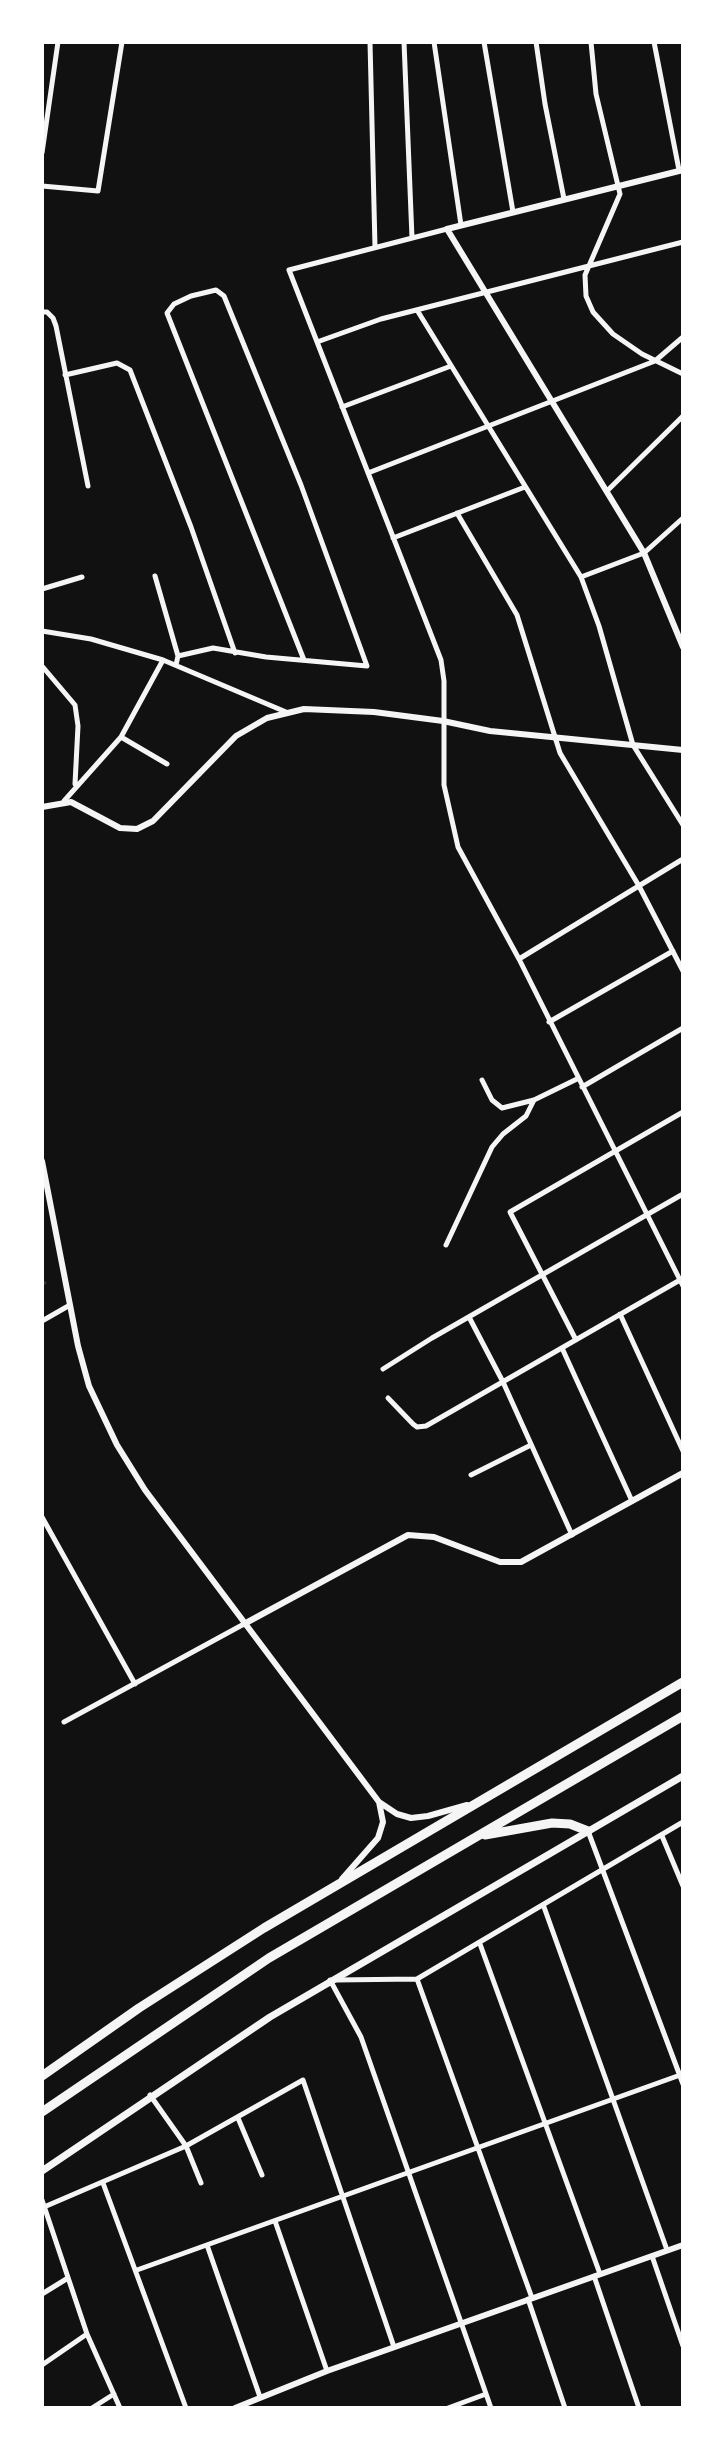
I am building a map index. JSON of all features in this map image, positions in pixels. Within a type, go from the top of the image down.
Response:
[{"type":"highway","points":[[42,2076],[150,2001],[339,1883],[683,1682]]},
{"type":"highway","points":[[42,2112],[269,1958],[683,1716]]},
{"type":"highway","points":[[474,1837],[552,1823],[570,1824],[588,1831]]},
{"type":"main road","points":[[42,2171],[150,2095],[330,1980],[683,1776]]},
{"type":"street","points":[[42,153],[58,42]]},
{"type":"street","points":[[42,186],[98,191],[122,42]]},
{"type":"street","points":[[370,42],[375,247]]},
{"type":"street","points":[[404,42],[412,238]]},
{"type":"street","points":[[434,42],[461,225]]},
{"type":"street","points":[[484,42],[513,212]]},
{"type":"street","points":[[536,42],[564,199]]},
{"type":"street","points":[[591,42],[596,94],[619,197],[588,267],[585,289],[599,320],[622,342],[683,374]]},
{"type":"street","points":[[388,1398],[413,1424],[421,1427],[682,1281],[613,1152],[519,959],[462,857],[453,833],[444,785],[444,681],[441,660],[289,270],[681,170],[654,42]]},
{"type":"street","points":[[447,229],[644,553],[683,647]]},
{"type":"street","points":[[317,342],[381,319],[683,242]]},
{"type":"street","points":[[178,656],[213,648],[235,653],[304,660],[367,666],[301,485],[224,296],[216,290],[191,296],[174,304],[167,313],[304,660]]},
{"type":"street","points":[[417,310],[581,577],[602,636],[633,745],[683,825]]},
{"type":"street","points":[[42,312],[53,318],[88,486]]},
{"type":"street","points":[[368,473],[655,361],[683,337]]},
{"type":"street","points":[[65,375],[117,363],[130,370],[191,527],[235,653]]},
{"type":"street","points":[[342,407],[451,366]]},
{"type":"street","points":[[607,491],[683,416]]},
{"type":"street","points":[[393,538],[525,487]]},
{"type":"street","points":[[457,513],[517,615],[536,669],[554,737],[564,760],[639,886],[683,971]]},
{"type":"street","points":[[581,577],[644,553],[683,518]]},
{"type":"street","points":[[155,576],[178,656],[176,665]]},
{"type":"street","points":[[42,589],[82,577]]},
{"type":"street","points":[[42,631],[91,639],[163,660],[286,712]]},
{"type":"street","points":[[64,801],[121,737],[163,660]]},
{"type":"street","points":[[42,666],[75,705],[78,726],[75,786]]},
{"type":"street","points":[[42,807],[64,801],[84,807],[120,828],[128,830],[146,826],[236,736],[250,726],[286,712],[327,708],[443,721],[490,731],[683,750]]},
{"type":"street","points":[[121,737],[167,764]]},
{"type":"street","points":[[519,959],[683,859]]},
{"type":"street","points":[[549,1022],[673,951]]},
{"type":"street","points":[[582,1087],[683,1028]]},
{"type":"street","points":[[482,1080],[492,1100],[502,1108],[534,1100],[577,1079]]},
{"type":"street","points":[[446,1245],[492,1147],[526,1116],[534,1100]]},
{"type":"street","points":[[576,1340],[510,1212],[683,1112]]},
{"type":"street","points":[[42,1161],[89,1386],[117,1445],[165,1519],[379,1802],[397,1814],[411,1818],[478,1802]]},
{"type":"street","points":[[383,1369],[683,1194]]},
{"type":"street","points":[[42,1321],[70,1305]]},
{"type":"street","points":[[620,1314],[683,1451]]},
{"type":"street","points":[[469,1317],[503,1382],[572,1535]]},
{"type":"street","points":[[562,1348],[633,1502]]},
{"type":"street","points":[[471,1475],[531,1445]]},
{"type":"street","points":[[64,1722],[408,1535],[434,1537],[500,1562],[514,1563],[526,1560],[683,1473]]},
{"type":"street","points":[[42,1517],[135,1684]]},
{"type":"street","points":[[339,1883],[378,1838],[383,1822],[379,1802]]},
{"type":"street","points":[[491,2408],[361,2037],[330,1980],[417,1979],[544,1907],[683,1822]]},
{"type":"street","points":[[588,1831],[683,2084]]},
{"type":"street","points":[[662,1836],[683,1886]]},
{"type":"street","points":[[544,1907],[667,2250]]},
{"type":"street","points":[[480,1944],[546,2123],[639,2408]]},
{"type":"street","points":[[417,1979],[478,2148],[565,2408]]},
{"type":"street","points":[[137,2270],[681,2074]]},
{"type":"street","points":[[120,2408],[87,2334],[43,2203],[103,2183],[186,2146],[303,2080],[394,2347]]},
{"type":"street","points":[[150,2095],[186,2146],[201,2183]]},
{"type":"street","points":[[238,2118],[262,2175]]},
{"type":"street","points":[[103,2183],[186,2408]]},
{"type":"street","points":[[275,2221],[327,2371]]},
{"type":"street","points":[[207,2245],[260,2397]]},
{"type":"street","points":[[235,2408],[327,2371],[683,2245]]},
{"type":"street","points":[[652,2256],[683,2346]]},
{"type":"street","points":[[42,2294],[68,2278]]},
{"type":"street","points":[[42,2365],[87,2334]]},
{"type":"street","points":[[92,2408],[114,2394]]},
{"type":"street","points":[[448,2408],[486,2394]]}]
